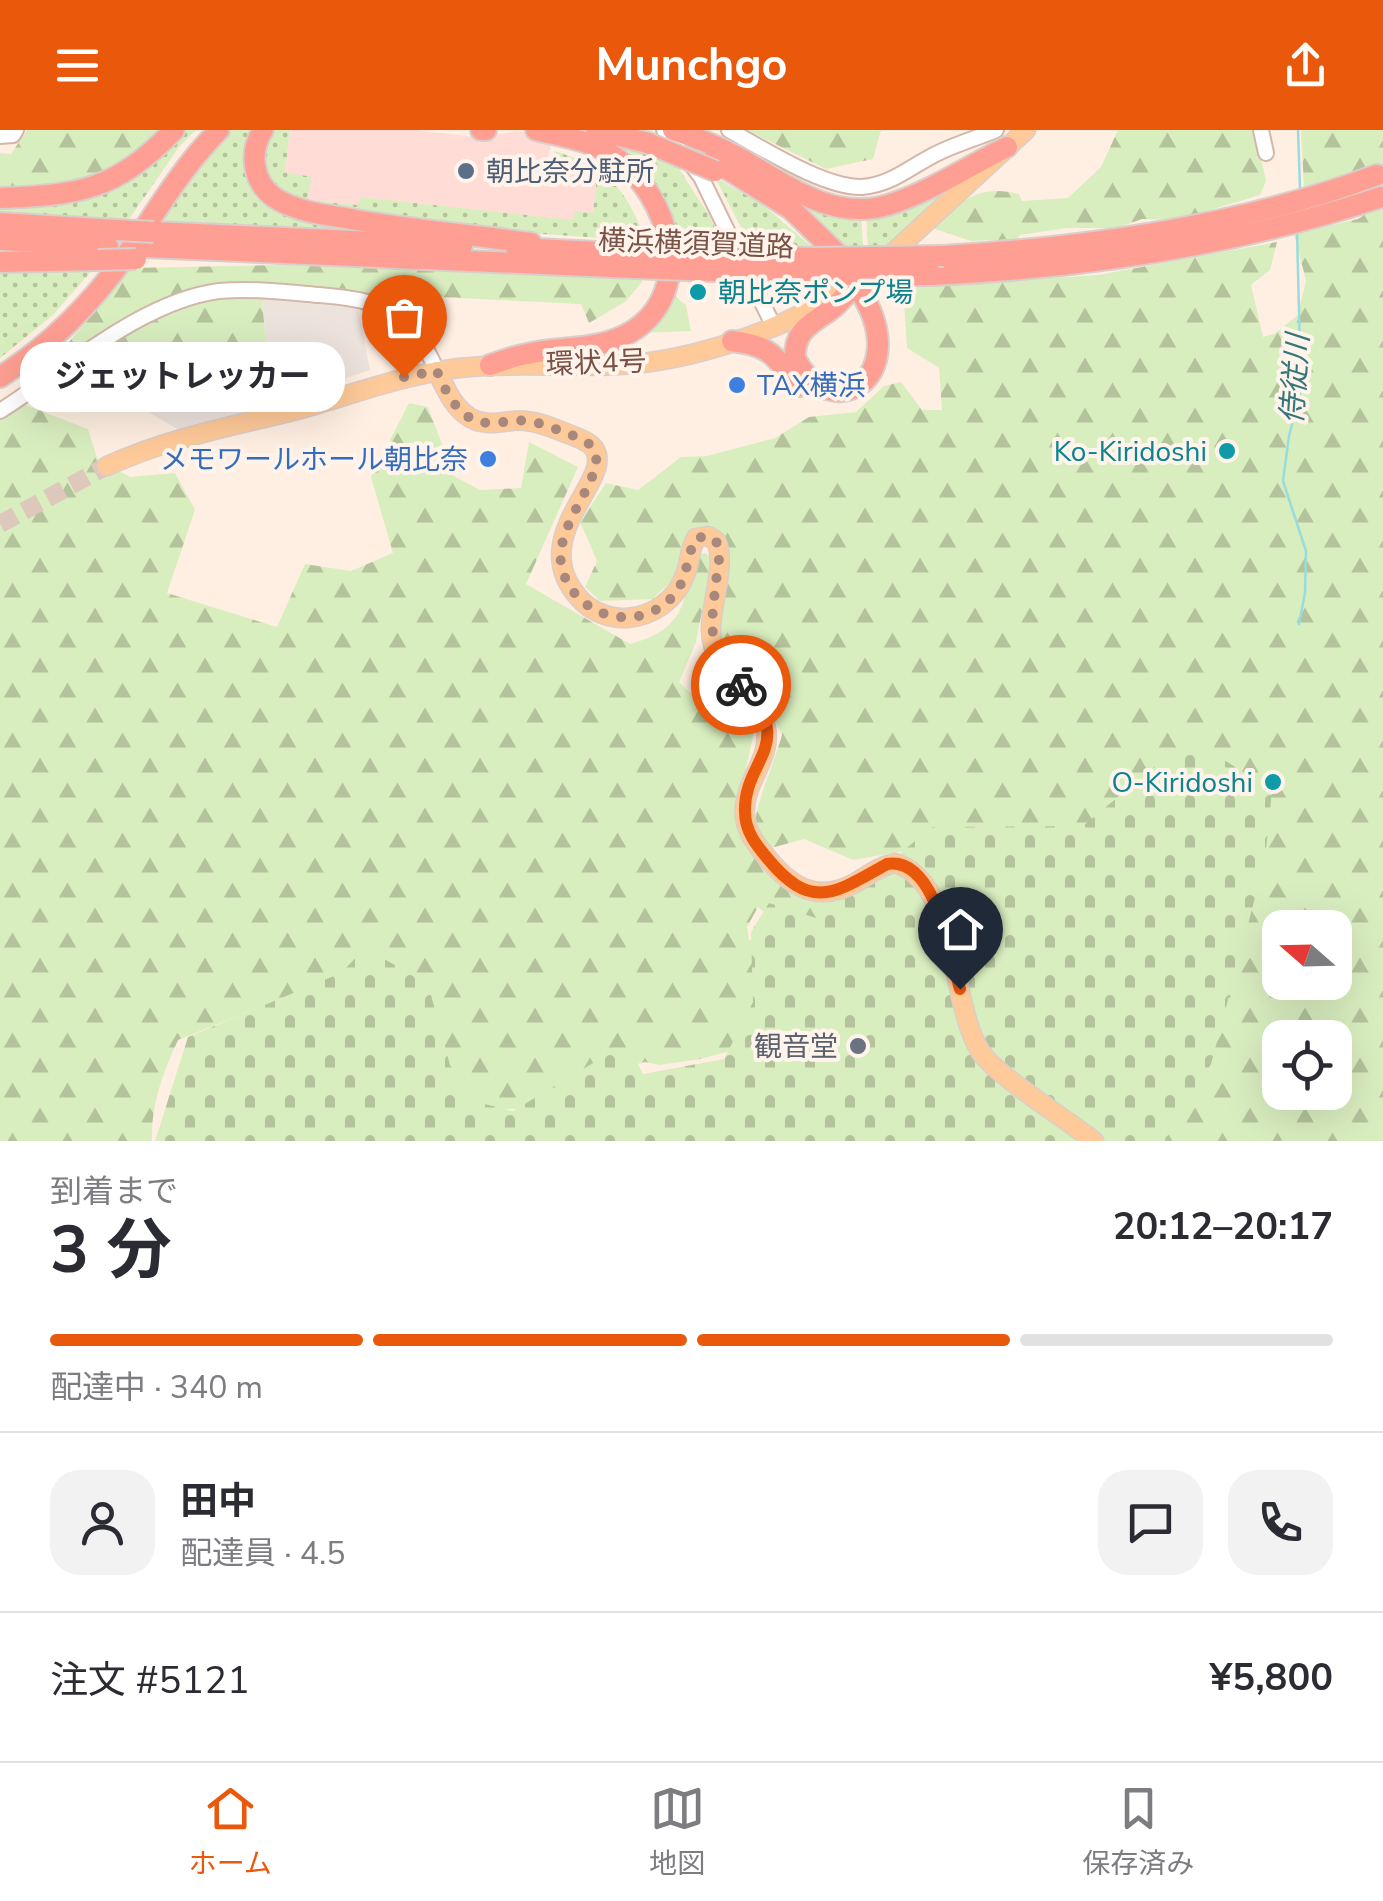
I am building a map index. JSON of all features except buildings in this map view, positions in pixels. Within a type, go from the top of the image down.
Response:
[{"type":"highway","points":[[0,198],[65,194],[108,182],[136,165],[174,130]]},
{"type":"highway","points":[[0,365],[41,336],[86,290],[203,130]]},
{"type":"highway","points":[[0,377],[74,319],[126,255],[190,160],[219,130]]},
{"type":"highway","points":[[263,130],[255,146],[256,172],[268,192],[294,207],[406,228],[605,252]]},
{"type":"highway","points":[[490,365],[528,354],[610,342],[630,332],[656,310],[669,279],[664,224],[645,186],[630,169],[600,148],[536,130]]},
{"type":"highway","points":[[596,130],[648,134],[714,166],[786,216],[856,280],[884,319],[890,350],[878,382],[857,399],[844,402],[818,398],[796,383],[771,352],[759,345],[732,341]]},
{"type":"highway","points":[[681,133],[733,155],[812,199],[857,209],[872,209],[910,197],[1002,138]]},
{"type":"highway","name":"横浜横須賀道路","points":[[0,240],[351,257],[636,261],[944,256],[1224,230],[1377,175]]},
{"type":"highway","name":"横浜横須賀道路","points":[[145,246],[605,252],[636,261],[932,275],[1098,263],[1224,230],[1352,207],[1381,197]]},
{"type":"highway","name":"横浜横須賀道路","points":[[0,224],[108,245]]},
{"type":"highway","points":[[0,262],[108,245],[145,246]]},
{"type":"highway","points":[[856,280],[880,337],[876,363],[862,384],[852,389],[822,387],[812,381],[795,358],[798,336],[810,322],[833,308],[856,280]]},
{"type":"main road","name":"環状4号","points":[[107,466],[184,436],[437,371],[490,365],[622,365],[676,357],[732,341],[802,314],[885,260],[1002,138],[1026,130]]},
{"type":"main road","points":[[437,371],[451,399],[473,419],[490,424],[540,424],[592,446],[597,455],[594,476],[565,528],[560,545],[560,560],[568,584],[586,606],[618,618],[654,611],[675,594],[685,578],[696,538],[708,536],[716,541],[720,555],[711,631],[714,650],[724,668],[750,694],[766,725],[766,752],[745,804],[750,835],[790,883],[810,892],[839,890],[887,864],[914,870],[937,909],[980,1051],[1094,1141]]},
{"type":"street","points":[[0,136],[13,135],[16,130]]},
{"type":"street","points":[[729,130],[814,176],[864,186],[892,179],[932,156],[1002,138]]},
{"type":"street","points":[[1260,130],[1266,153]]},
{"type":"street","points":[[648,134],[700,177],[773,325]]},
{"type":"street","points":[[0,411],[167,306],[218,292],[260,290],[354,298],[385,307],[418,334],[437,371]]},
{"type":"shaded area","points":[[290,130],[417,130],[481,138],[516,131],[553,137],[548,157],[586,174],[596,186],[593,213],[574,221],[362,197],[359,205],[306,200],[285,173]]},
{"type":"shaded area","points":[[262,299],[358,308],[370,370],[269,404],[254,379],[248,358],[267,351]]},
{"type":"shaded area","points":[[193,357],[216,365],[213,376],[257,387],[263,409],[181,431],[98,383],[99,371],[130,360],[154,372]]},
{"type":"green space","points":[[27,130],[158,130],[118,166],[79,182],[0,189],[0,153],[11,154]]},
{"type":"green space","points":[[184,130],[196,130],[179,147],[128,221],[0,214],[0,205],[141,168]]},
{"type":"green space","points":[[225,130],[255,130],[257,188],[361,226],[360,231],[153,220]]},
{"type":"green space","points":[[272,130],[290,130],[285,172],[312,177],[307,200],[358,205],[361,197],[573,220],[575,211],[593,213],[596,185],[586,174],[552,158],[555,151],[589,165],[613,183],[631,207],[646,241],[450,228],[294,202],[274,187],[264,172],[264,153]]},
{"type":"green space","points":[[747,130],[881,130],[873,159],[826,169]]},
{"type":"green space","points":[[1118,130],[1255,130],[1266,181],[1260,195],[1177,220],[1142,219],[1117,228],[1067,228],[1020,235],[1018,239],[971,241],[932,228],[981,193],[1004,191],[1019,194],[1022,201],[1068,198],[1101,167]]},
{"type":"green space","points":[[1301,130],[1383,130],[1383,172],[1380,166],[1304,187]]},
{"type":"green space","points":[[614,139],[672,158],[709,215],[724,248],[675,244],[606,146]]},
{"type":"green space","points":[[706,147],[861,213],[863,245],[840,250]]},
{"type":"green space","points":[[977,167],[886,249],[868,249],[866,212]]},
{"type":"green space","points":[[715,177],[763,205],[816,250],[752,249]]},
{"type":"green space","points":[[1383,196],[1383,1141],[1146,1141],[1120,894],[991,836],[853,860],[804,839],[771,848],[758,827],[756,814],[782,735],[759,688],[723,651],[718,628],[729,556],[725,538],[709,528],[689,537],[676,575],[653,599],[600,601],[585,587],[597,561],[580,522],[606,483],[638,490],[681,457],[707,456],[775,438],[809,417],[856,412],[884,386],[901,382],[922,410],[942,410],[939,368],[907,348],[903,288],[1098,275],[1277,242],[1270,270],[1251,285],[1263,337],[1274,334],[1298,315],[1306,280],[1294,234],[1358,219],[1382,203]]},
{"type":"green space","points":[[388,263],[642,274],[642,282],[625,302],[589,323],[581,304],[436,297],[416,303],[423,319],[413,322],[379,297],[344,289],[260,282],[267,351],[248,358],[236,351],[224,354],[216,365],[193,357],[154,372],[130,360],[105,371],[88,370],[69,342],[131,268]]},
{"type":"green space","points":[[96,266],[53,315],[0,358],[0,267]]},
{"type":"green space","points":[[769,283],[813,284],[778,303]]},
{"type":"green space","points":[[670,292],[686,305],[691,331],[639,333]]},
{"type":"green space","points":[[0,403],[23,404],[88,429],[97,458],[130,477],[175,473],[195,510],[167,593],[277,627],[305,564],[351,571],[393,553],[371,477],[409,403],[428,407],[454,476],[480,490],[521,488],[529,442],[578,467],[526,584],[630,644],[662,631],[672,622],[684,600],[696,554],[706,553],[712,560],[696,642],[679,682],[711,713],[739,718],[755,727],[737,811],[795,893],[870,892],[799,943],[758,907],[747,927],[749,940],[766,945],[760,999],[733,1050],[659,1065],[645,1062],[602,1073],[536,1109],[490,1109],[472,1101],[350,971],[178,1040],[159,1089],[152,1141],[0,1141]]},
{"type":"green space","points":[[1189,738],[1272,790],[1265,860],[1211,1064],[1166,1141],[155,1141],[188,1037],[341,973],[365,948],[428,984],[450,1065],[472,1101],[513,1111],[613,1051],[632,1052],[643,1074],[724,1059],[753,1002],[751,932],[769,903],[816,918],[932,827],[1083,826]]},
{"type":"waterway","name":"侍従川","points":[[1298,130],[1300,189]]},
{"type":"waterway","name":"侍従川","points":[[1297,232],[1301,389],[1283,481],[1306,551],[1305,593],[1299,624]]},
{"type":"tunnel","points":[[0,524],[107,466]]},
{"type":"way so far","points":[[404,377],[437,371],[451,399],[473,419],[490,424],[540,424],[592,446],[597,455],[594,476],[565,528],[560,560],[568,584],[586,606],[597,612],[618,618],[654,611],[675,594],[685,578],[696,538],[708,536],[716,541],[720,555],[711,631],[714,650],[724,668],[741,685]]},
{"type":"place","name":"朝比奈分駐所","points":[[466,171]]},
{"type":"place","name":"朝比奈ポンプ場","points":[[698,292]]},
{"type":"place","name":"ジェットレッカー","points":[[404,377]]},
{"type":"place","name":"TAX横浜","points":[[737,385]]},
{"type":"place","name":"Ko-Kiridoshi","points":[[1227,451]]},
{"type":"place","name":"メモワールホール朝比奈","points":[[488,459]]},
{"type":"place","name":"O-Kiridoshi","points":[[1273,782]]},
{"type":"place","name":"観音堂","points":[[858,1046]]},
{"type":"route","points":[[741,685],[766,725],[766,752],[745,804],[750,835],[765,856],[790,883],[810,892],[839,890],[887,864],[914,870],[937,909],[960,989]]}]
